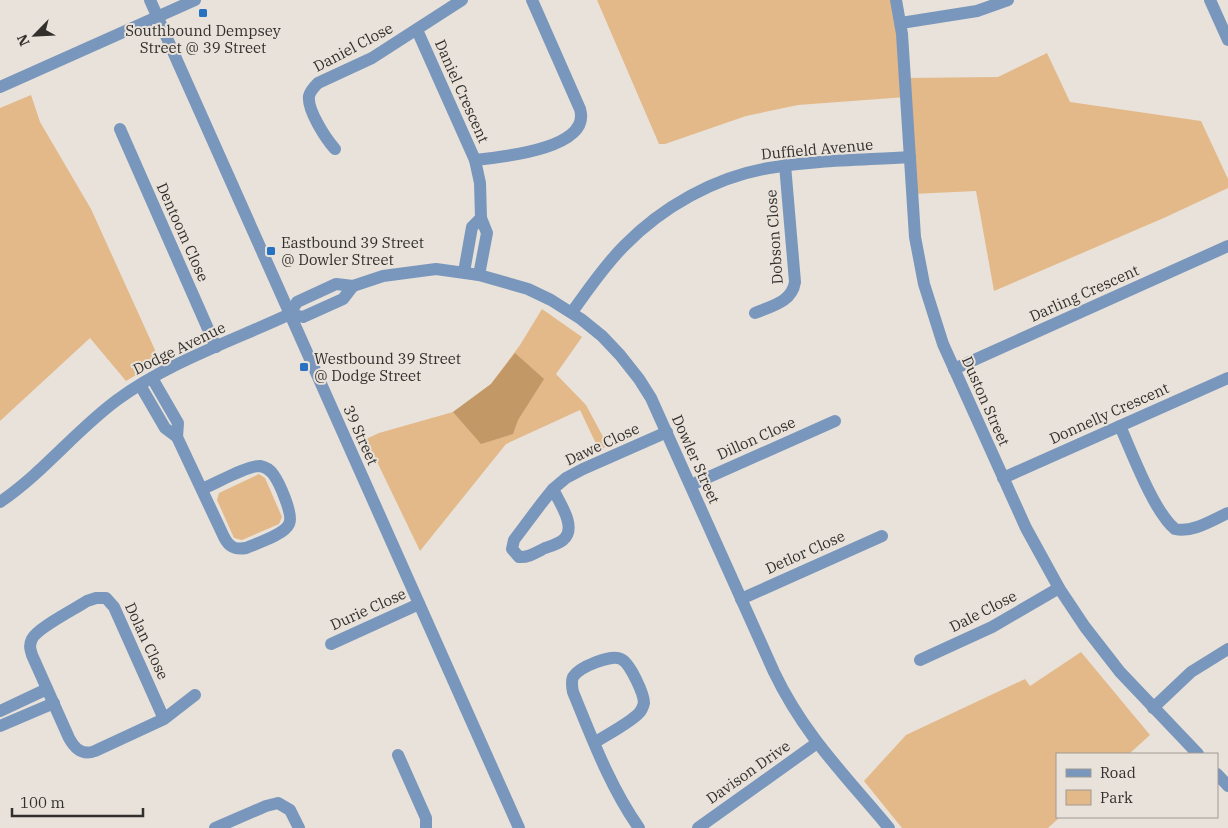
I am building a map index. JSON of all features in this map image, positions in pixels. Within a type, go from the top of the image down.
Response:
[{"type":"street","name":"39 Street","points":[[150,0],[519,828]]},
{"type":"street","points":[[0,88],[195,0]]},
{"type":"street","name":"Daniel Crescent","points":[[462,0],[417,30],[475,160],[480,182],[481,218],[487,233],[480,275]]},
{"type":"street","name":"Daniel Crescent","points":[[475,160],[509,156],[546,147],[576,131],[582,120],[580,108],[532,0]]},
{"type":"street","name":"Duston Street","points":[[896,0],[901,23],[914,229],[922,276],[933,317],[1003,478],[1033,541],[1059,588],[1104,651],[1153,708],[1197,753]]},
{"type":"street","points":[[901,23],[976,11],[1008,0]]},
{"type":"street","points":[[1210,0],[1228,40]]},
{"type":"street","name":"Daniel Close","points":[[335,149],[324,138],[312,109],[309,99],[312,90],[318,83],[372,58],[417,30]]},
{"type":"street","name":"Dentoom Close","points":[[120,129],[216,347]]},
{"type":"street","name":"Duffield Avenue","points":[[572,312],[594,282],[636,235],[685,199],[724,181],[753,172],[785,166],[910,157]]},
{"type":"street","name":"Dobson Close","points":[[756,313],[783,302],[792,294],[794,289],[795,282],[785,166]]},
{"type":"street","name":"Daniel Crescent","points":[[464,272],[472,227],[481,218]]},
{"type":"street","name":"Darling Crescent","points":[[954,369],[1228,246]]},
{"type":"street","name":"Dowler Street","points":[[290,314],[303,317],[343,299],[353,286],[375,278],[398,273],[436,269],[480,275],[528,289],[572,312],[602,336],[626,361],[646,390],[691,485],[780,685],[817,743],[889,828]]},
{"type":"street","name":"Dodge Avenue","points":[[0,502],[30,480],[102,411],[140,385],[216,347],[290,314]]},
{"type":"street","points":[[152,378],[178,423],[177,437]]},
{"type":"street","name":"Donnelly Crescent","points":[[1003,478],[1228,378]]},
{"type":"street","points":[[140,385],[165,428],[177,437],[224,537],[230,546],[235,549],[246,548],[283,531],[289,524],[289,510],[274,474],[265,467],[253,467],[202,489]]},
{"type":"street","name":"Dillon Close","points":[[691,485],[835,421]]},
{"type":"street","points":[[1120,426],[1144,480],[1164,516],[1176,529],[1186,530],[1228,513]]},
{"type":"street","name":"Dawe Close","points":[[553,489],[568,521],[568,533],[558,543],[519,557],[512,549],[514,540],[553,489],[572,474],[666,432]]},
{"type":"street","name":"Detlor Close","points":[[741,598],[882,536]]},
{"type":"street","name":"Dale Close","points":[[920,660],[992,627],[1059,588]]},
{"type":"street","name":"Dolan Close","points":[[164,719],[114,607],[106,598],[96,598],[87,601],[39,631],[32,639],[30,649],[72,744],[80,752],[95,751],[164,719],[195,695]]},
{"type":"street","name":"Durie Close","points":[[331,644],[419,604]]},
{"type":"street","points":[[1153,708],[1191,672],[1228,649]]},
{"type":"street","points":[[594,743],[638,714],[643,707],[642,696],[628,665],[616,657],[606,658],[581,670],[573,678],[572,692],[594,743],[615,788],[639,828]]},
{"type":"street","points":[[0,711],[48,690]]},
{"type":"street","points":[[0,726],[54,703]]},
{"type":"street","name":"Davison Drive","points":[[698,828],[817,743]]},
{"type":"street","points":[[398,755],[426,818],[426,828]]},
{"type":"street","points":[[1218,775],[1228,786]]},
{"type":"street","points":[[215,828],[266,806],[278,803],[290,810],[299,828]]},
{"type":"green space","points":[[597,0],[896,0],[905,78],[998,77],[1047,53],[1070,102],[1201,121],[1228,179],[1228,188],[1166,217],[994,291],[976,191],[912,194],[906,97],[798,105],[746,116],[665,144],[659,144]]},
{"type":"green space","points":[[31,95],[40,122],[91,209],[160,361],[126,381],[90,338],[0,421],[0,108]]},
{"type":"green space","points":[[542,309],[582,337],[556,374],[586,405],[608,446],[599,450],[580,410],[506,444],[420,551],[366,439],[379,433],[453,412],[491,384],[520,345]]},
{"type":"green space","points":[[259,474],[265,478],[282,517],[279,524],[242,540],[234,538],[217,500],[219,493]]},
{"type":"green space","points":[[1081,652],[1150,735],[1130,753],[1056,753],[1056,818],[1059,818],[1048,828],[902,828],[864,781],[906,735],[1025,679],[1030,686]]},
{"type":"shaded area","points":[[515,353],[544,379],[518,420],[513,434],[481,444],[453,412],[491,384]]},
{"type":"place","name":"Southbound Dempsey Street @ 39 Street","points":[[203,13]]},
{"type":"place","name":"Eastbound 39 Street @ Dowler Street","points":[[271,251]]},
{"type":"place","name":"Westbound 39 Street @ Dodge Street","points":[[304,367]]}]
